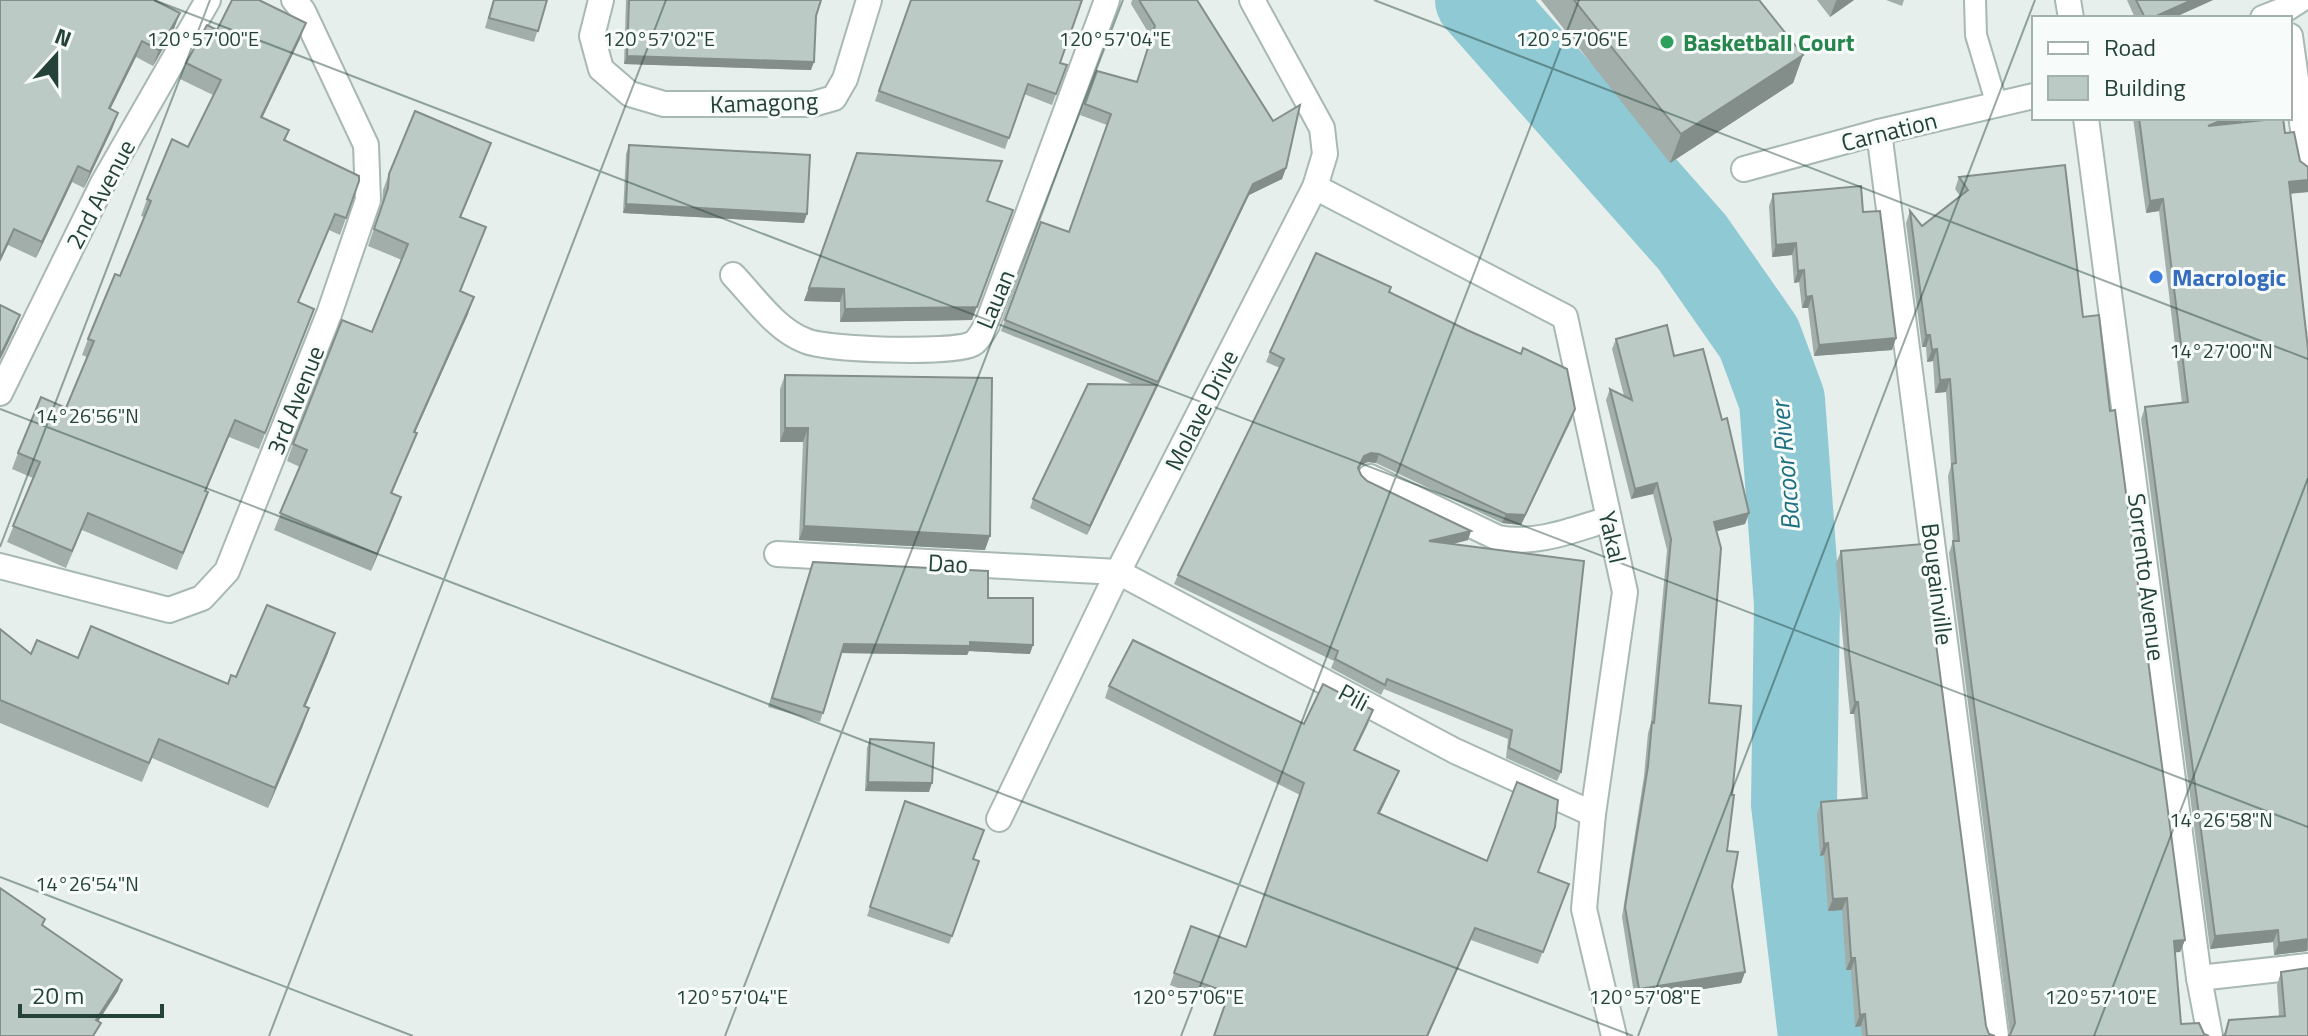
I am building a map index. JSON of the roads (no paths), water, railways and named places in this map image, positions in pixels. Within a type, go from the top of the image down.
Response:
[{"type":"street","name":"2nd Avenue","points":[[0,393],[103,183],[208,0]]},
{"type":"street","name":"3rd Avenue","points":[[0,566],[169,610],[202,598],[227,571],[329,314],[368,200],[366,145],[303,11],[294,0]]},
{"type":"street","name":"Kamagong","points":[[601,0],[592,36],[601,69],[630,94],[664,104],[813,104],[834,98],[845,79],[869,0]]},
{"type":"street","name":"Lauan","points":[[733,275],[785,329],[806,342],[831,347],[953,349],[974,343],[987,325],[1107,0]]},
{"type":"street","name":"Molave Drive","points":[[999,819],[1118,572],[1315,187],[1325,154],[1322,128],[1252,0]]},
{"type":"street","points":[[2292,50],[2308,165]]},
{"type":"street","name":"Carnation","points":[[1744,169],[1879,132],[2032,96]]},
{"type":"street","name":"Sorrento Avenue","points":[[2086,120],[2199,978],[2210,1036]]},
{"type":"street","name":"Bougainville","points":[[1879,132],[1996,1036]]},
{"type":"street","name":"Yakal","points":[[1315,187],[1565,317],[1625,592],[1593,814],[1584,909],[1614,1036]]},
{"type":"street","points":[[1370,477],[1498,538],[1515,541],[1534,541],[1609,519]]},
{"type":"street","name":"Dao","points":[[777,554],[1118,572]]},
{"type":"street","name":"Pili","points":[[1118,572],[1455,751],[1593,814]]},
{"type":"street","points":[[2199,978],[2308,966]]},
{"type":"lane","points":[[1975,0],[1976,35],[1997,105]]},
{"type":"waterway","name":"Bacoor River","points":[[1478,0],[1692,242],[1759,338],[1782,400],[1797,604],[1794,804],[1821,1036]]},
{"type":"place","name":"Basketball Court","points":[[1667,42]]},
{"type":"place","name":"Macrologic","points":[[2156,277]]}]
